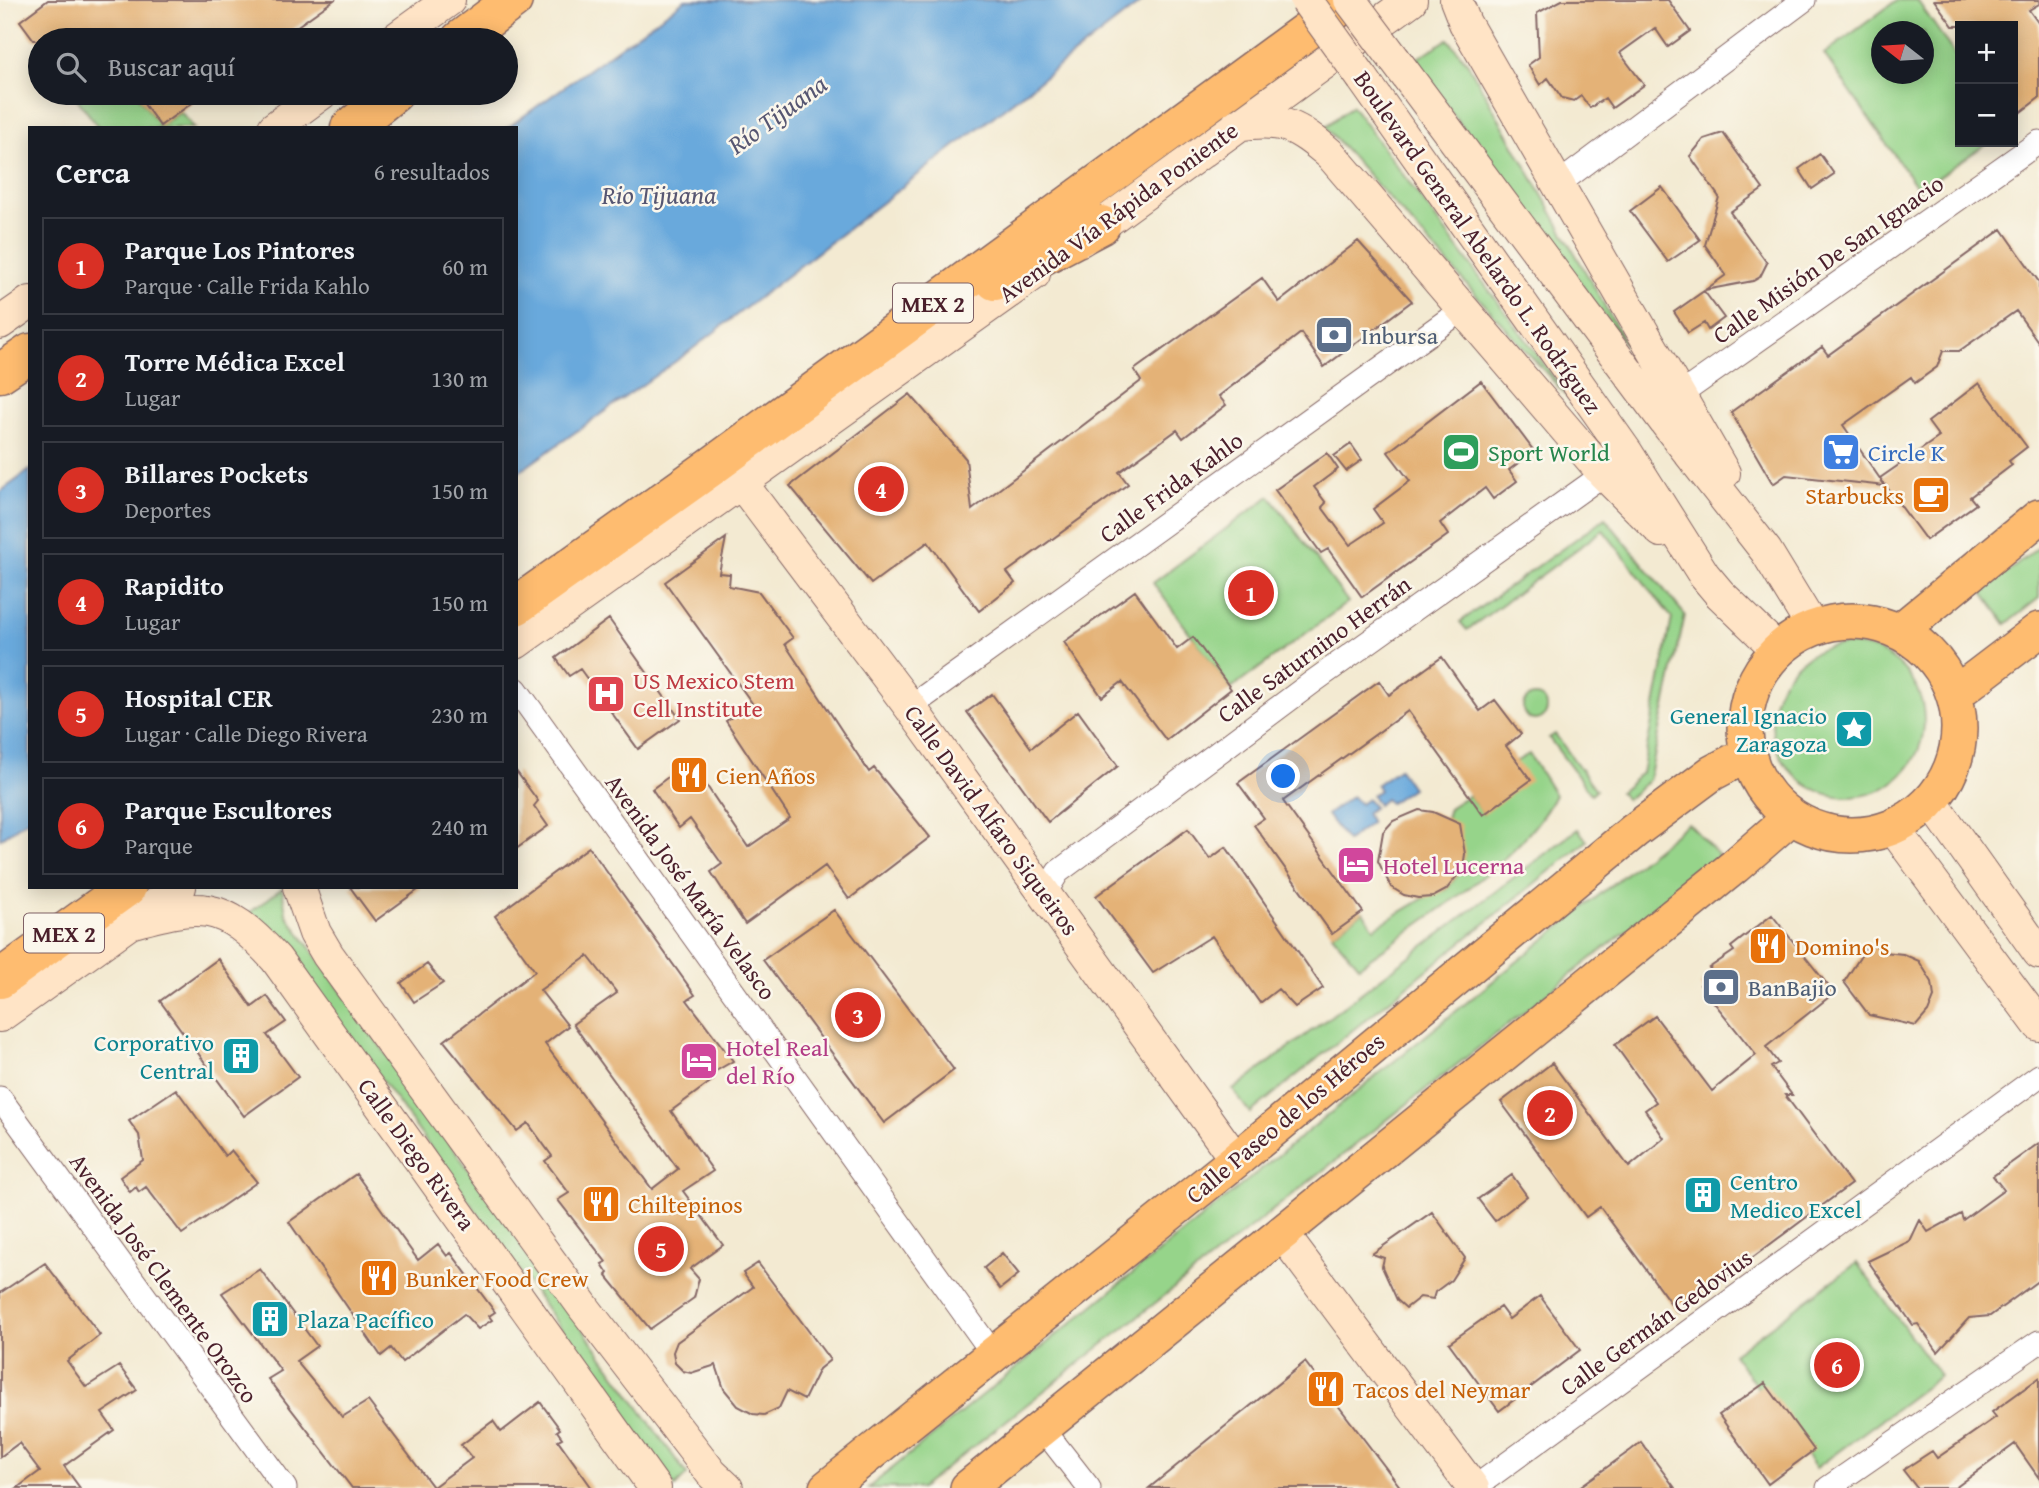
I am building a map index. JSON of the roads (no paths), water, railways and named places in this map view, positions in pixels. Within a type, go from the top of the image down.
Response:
[{"type":"highway","points":[[476,28],[513,0]]},
{"type":"highway","name":"Avenida Vía Rápida Poniente","points":[[518,605],[1350,0]]},
{"type":"highway","points":[[352,124],[378,105]]},
{"type":"highway","points":[[882,341],[1101,225]]},
{"type":"highway","points":[[0,373],[28,354]]},
{"type":"highway","name":"MEX 2","points":[[0,979],[127,906]]},
{"type":"main road","name":"Boulevard General Abelardo L. Rodríguez","points":[[1306,0],[1627,453],[1704,575],[1778,650]]},
{"type":"main road","name":"Boulevard General Abelardo L. Rodríguez","points":[[1350,0],[1669,428],[1766,551],[1812,628]]},
{"type":"main road","name":"Avenida Vía Rápida Poniente","points":[[518,642],[742,484],[1411,0]]},
{"type":"main road","points":[[1456,0],[1465,23],[1681,394],[1766,551]]},
{"type":"main road","points":[[409,28],[443,2]]},
{"type":"main road","points":[[277,126],[306,105]]},
{"type":"main road","points":[[1237,125],[1260,121],[1300,128],[1331,155],[1604,474],[1704,575]]},
{"type":"main road","points":[[0,323],[28,303]]},
{"type":"main road","name":"Calle David Alfaro Siqueiros","points":[[742,484],[910,707],[1046,881],[1236,1160]]},
{"type":"main road","points":[[1900,631],[2039,517]]},
{"type":"main road","points":[[1857,620],[1879,623],[1900,631],[1934,657],[1955,694],[1960,723],[1958,751],[1948,778],[1931,801],[1893,828],[1867,835],[1841,835],[1815,829],[1791,817],[1772,800],[1757,778],[1748,754],[1745,726],[1749,698],[1760,672],[1778,650],[1812,628],[1857,620]]},
{"type":"main road","points":[[1955,694],[2039,630]]},
{"type":"main road","name":"Calle Paseo de los Héroes","points":[[827,1488],[1236,1160],[1634,831],[1712,773],[1748,754]]},
{"type":"main road","points":[[1931,801],[2039,953]]},
{"type":"main road","points":[[968,1488],[1735,866],[1791,817]]},
{"type":"main road","points":[[1893,828],[2039,1025]]},
{"type":"main road","points":[[0,1016],[127,906],[174,889]]},
{"type":"main road","name":"Calle Diego Rivera","points":[[300,889],[306,912],[328,955],[601,1330],[712,1474],[727,1488]]},
{"type":"main road","name":"Calle Diego Rivera","points":[[127,906],[164,913],[213,912],[247,928],[276,958],[506,1276],[655,1488]]},
{"type":"main road","points":[[1281,1232],[1473,1488]]},
{"type":"street","points":[[1557,185],[1804,0]]},
{"type":"street","name":"Calle Misión De San Ignacio","points":[[1681,394],[2039,142]]},
{"type":"street","name":"Calle Frida Kahlo","points":[[910,707],[1463,309]]},
{"type":"street","name":"Calle Saturnino Herrán","points":[[1046,881],[1295,694],[1604,474]]},
{"type":"street","name":"Avenida José María Velasco","points":[[518,692],[994,1355]]},
{"type":"street","name":"Calle Germán Gedovius","points":[[1473,1488],[2039,1076]]},
{"type":"street","name":"Avenida José Clemente Orozco","points":[[0,1098],[285,1488]]},
{"type":"street","points":[[1828,1488],[2039,1342]]},
{"type":"street","points":[[1043,1429],[1089,1488]]},
{"type":"water","name":"Rio Tijuana","points":[[685,0],[1144,0],[686,354],[518,473],[518,126],[510,126]]},
{"type":"water","points":[[28,471],[28,819],[0,839],[0,492]]},
{"type":"water","points":[[1399,769],[1412,788],[1390,803],[1385,799],[1378,805],[1372,795],[1379,790],[1376,785]]},
{"type":"water","points":[[1352,796],[1360,804],[1367,799],[1374,807],[1366,813],[1371,823],[1347,841],[1327,815]]},
{"type":"place","name":"Inbursa","points":[[1334,335]]},
{"type":"place","name":"Sport World","points":[[1461,452]]},
{"type":"place","name":"Circle K","points":[[1841,452]]},
{"type":"place","name":"Rapidito","points":[[881,489]]},
{"type":"place","name":"Starbucks","points":[[1931,495]]},
{"type":"place","name":"Parque Los Pintores","points":[[1251,593]]},
{"type":"place","name":"US Mexico Stem Cell Institute","points":[[606,694]]},
{"type":"place","name":"General Ignacio Zaragoza","points":[[1854,729]]},
{"type":"place","name":"Cien Años","points":[[689,775]]},
{"type":"place","name":"Hotel Lucerna","points":[[1356,865]]},
{"type":"place","name":"Domino's","points":[[1768,946]]},
{"type":"place","name":"BanBajio","points":[[1721,987]]},
{"type":"place","name":"Billares Pockets","points":[[858,1015]]},
{"type":"place","name":"Corporativo Central","points":[[241,1056]]},
{"type":"place","name":"Hotel Real del Río","points":[[699,1061]]},
{"type":"place","name":"Torre Médica Excel","points":[[1550,1113]]},
{"type":"place","name":"Centro Medico Excel","points":[[1703,1195]]},
{"type":"place","name":"Chiltepinos","points":[[601,1204]]},
{"type":"place","name":"Hospital CER","points":[[661,1249]]},
{"type":"place","name":"Bunker Food Crew","points":[[379,1278]]},
{"type":"place","name":"Plaza Pacífico","points":[[270,1319]]},
{"type":"place","name":"Parque Escultores","points":[[1837,1365]]},
{"type":"place","name":"Tacos del Neymar","points":[[1326,1389]]},
{"type":"water label","name":"Río Tijuana","points":[[777,114]]}]
